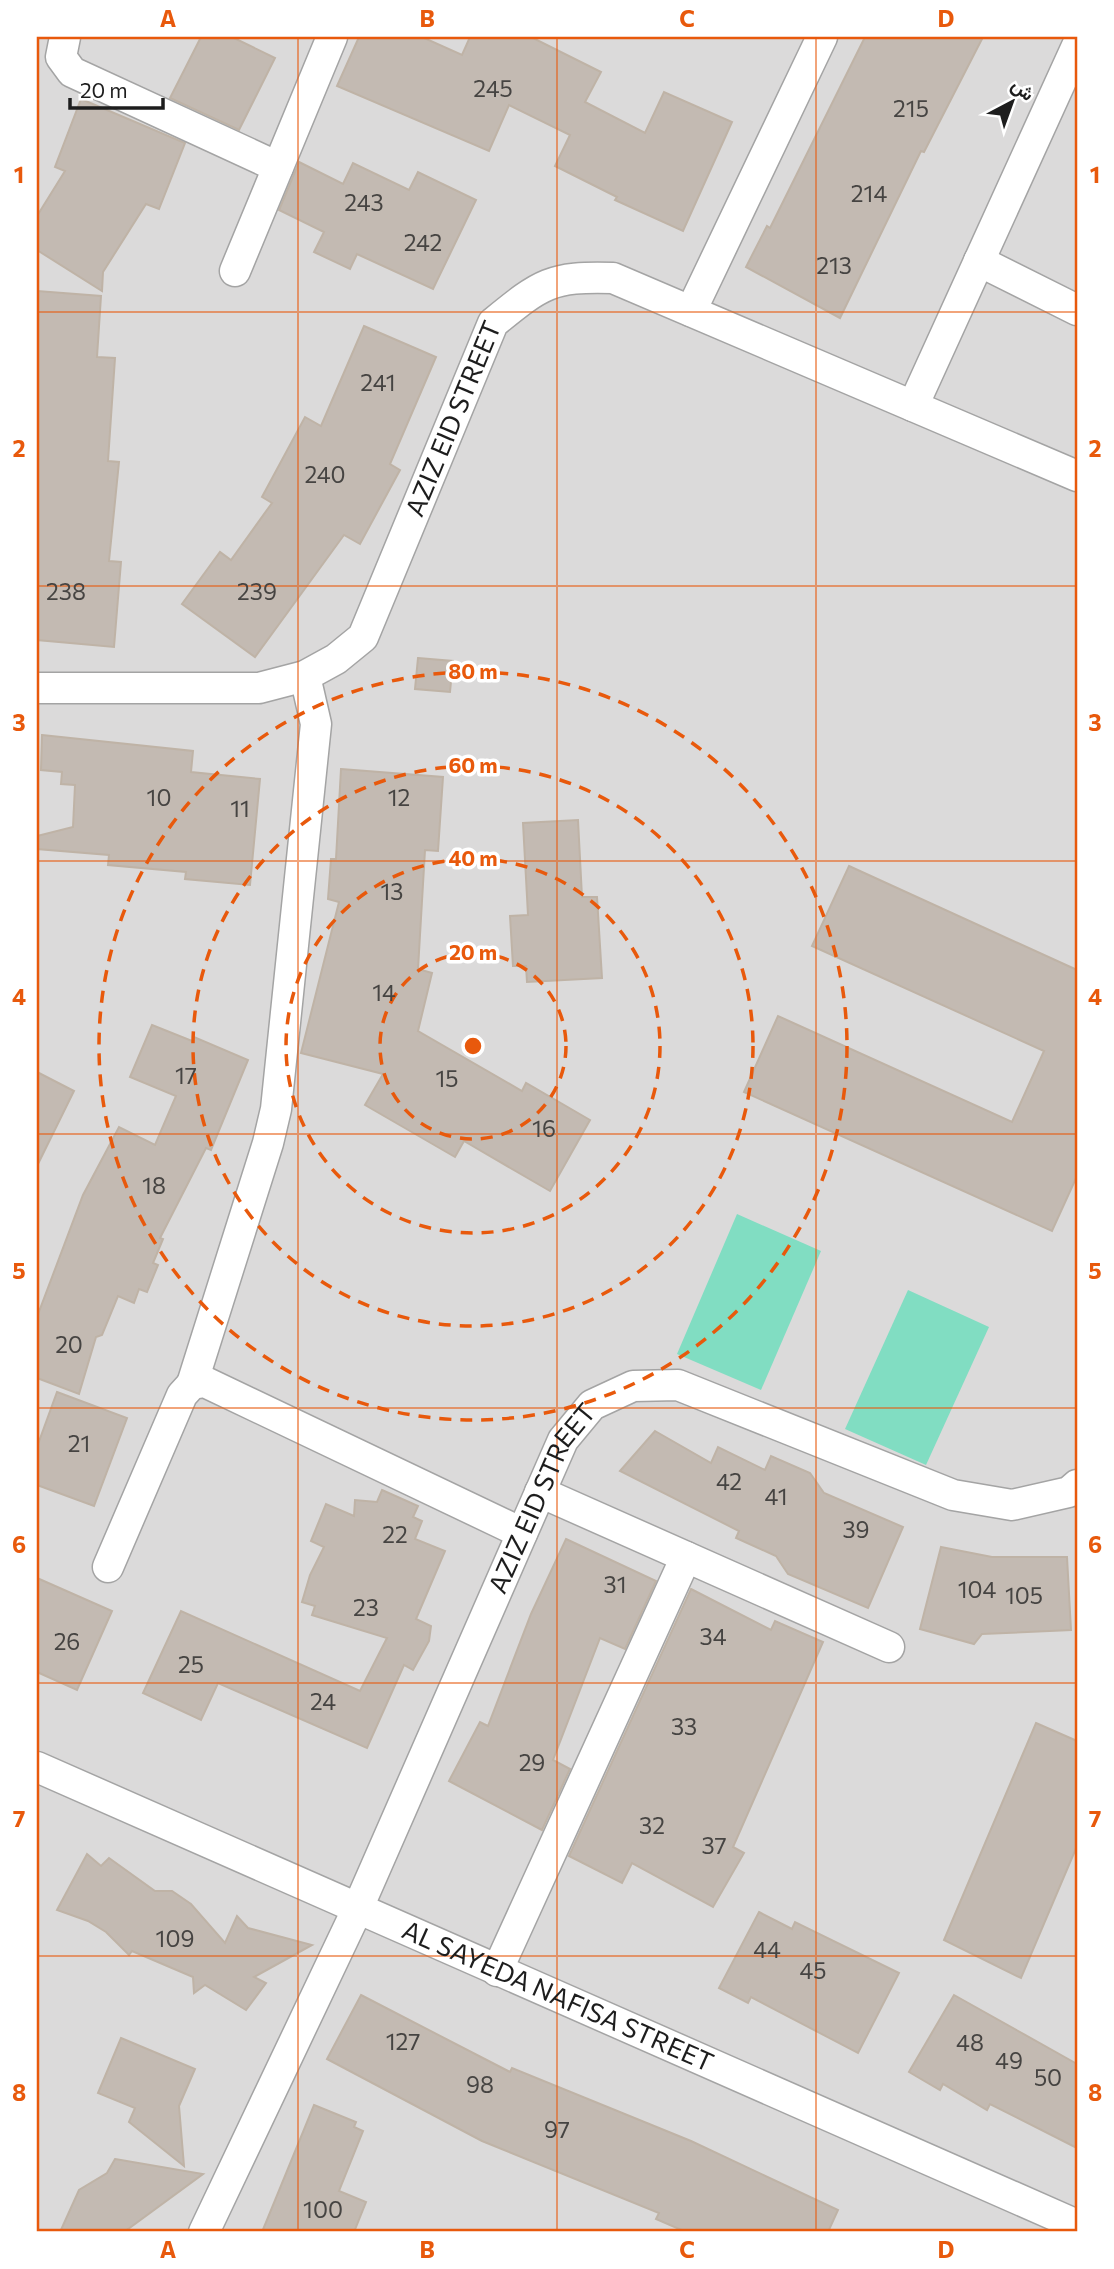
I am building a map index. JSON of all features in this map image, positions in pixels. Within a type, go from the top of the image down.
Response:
[{"type":"street","points":[[65,37],[61,57],[64,66],[72,72],[278,167]]},
{"type":"street","points":[[235,271],[332,37]]},
{"type":"street","points":[[691,311],[822,37]]},
{"type":"street","points":[[913,405],[1077,46]]},
{"type":"street","points":[[979,261],[1077,310]]},
{"type":"street","name":"AZIZ EID STREET","points":[[37,688],[259,688],[305,676],[336,659],[363,637],[494,323],[536,288],[573,276],[612,278],[1077,476]]},
{"type":"street","points":[[108,1567],[182,1395],[192,1384],[268,1143],[276,1109],[316,724],[305,676]]},
{"type":"street","points":[[192,1384],[205,1382],[522,1533]]},
{"type":"street","name":"AZIZ EID STREET","points":[[204,2232],[357,1910],[563,1440],[592,1405],[633,1386],[678,1385],[953,1494],[1012,1506],[1069,1492],[1077,1485]]},
{"type":"street","points":[[540,1492],[889,1647]]},
{"type":"street","points":[[497,1971],[686,1557]]},
{"type":"street","name":"AL SAYEDA NAFISA STREET","points":[[37,1768],[1060,2224]]},
{"type":"shaded area","points":[[37,37],[1077,37],[1077,2232],[37,2232]]},
{"type":"green space","points":[[737,1214],[821,1251],[761,1390],[677,1354]]},
{"type":"green space","points":[[908,1290],[989,1327],[926,1465],[845,1429]]},
{"type":"building","points":[[201,37],[232,37],[275,58],[239,130],[170,98]]},
{"type":"building","points":[[359,37],[422,37],[462,55],[470,37],[531,37],[601,72],[585,102],[645,133],[664,92],[732,122],[683,231],[615,200],[617,197],[555,166],[570,135],[509,105],[489,151],[337,86]]},
{"type":"building","points":[[865,37],[983,37],[924,152],[921,151],[840,318],[746,267],[767,226],[770,228]]},
{"type":"building","points":[[81,99],[185,143],[159,209],[146,204],[103,272],[102,291],[37,250],[37,216],[65,171],[55,167]]},
{"type":"building","points":[[299,162],[343,184],[353,163],[409,190],[418,172],[476,200],[433,289],[357,254],[350,269],[314,252],[324,232],[279,210]]},
{"type":"building","points":[[37,291],[101,296],[97,357],[115,358],[108,461],[119,462],[109,561],[121,562],[114,647],[37,640]]},
{"type":"building","points":[[364,326],[436,357],[390,464],[400,470],[360,544],[344,535],[255,657],[182,604],[220,552],[231,560],[272,503],[262,497],[305,417],[321,426]]},
{"type":"building","points":[[418,658],[453,661],[450,692],[415,689]]},
{"type":"building","points":[[42,735],[193,751],[191,772],[260,779],[250,885],[185,879],[186,872],[108,865],[109,855],[37,849],[37,836],[73,827],[75,785],[61,784],[62,772],[41,770]]},
{"type":"building","points":[[341,769],[443,777],[438,851],[425,850],[418,969],[432,973],[418,1031],[522,1091],[526,1083],[590,1120],[550,1191],[464,1141],[455,1157],[365,1105],[383,1074],[301,1053],[339,902],[328,899],[331,859],[336,859]]},
{"type":"building","points":[[578,820],[582,897],[597,897],[602,978],[527,982],[526,966],[513,966],[510,916],[528,915],[523,823]]},
{"type":"building","points":[[849,866],[1077,970],[1077,1176],[1052,1231],[744,1092],[778,1016],[1012,1122],[1044,1051],[812,946]]},
{"type":"building","points":[[152,1025],[192,1041],[194,1037],[248,1060],[211,1150],[206,1148],[160,1238],[163,1239],[153,1263],[158,1265],[147,1292],[139,1289],[134,1303],[118,1296],[102,1335],[96,1337],[79,1394],[37,1378],[37,1317],[83,1195],[119,1127],[155,1145],[176,1096],[130,1077]]},
{"type":"building","points":[[37,1072],[74,1091],[37,1166]]},
{"type":"building","points":[[57,1392],[127,1418],[94,1506],[37,1485],[37,1447]]},
{"type":"building","points":[[655,1431],[711,1463],[718,1447],[765,1470],[771,1456],[810,1473],[824,1493],[903,1527],[868,1608],[788,1574],[776,1556],[736,1538],[739,1531],[620,1471]]},
{"type":"building","points":[[382,1490],[418,1506],[413,1517],[422,1521],[415,1539],[445,1551],[416,1619],[431,1626],[429,1641],[413,1670],[404,1665],[367,1748],[218,1683],[201,1720],[143,1693],[181,1611],[360,1691],[387,1638],[312,1615],[315,1606],[302,1602],[310,1575],[324,1547],[311,1541],[326,1504],[354,1516],[355,1500],[377,1502]]},
{"type":"building","points":[[566,1539],[656,1581],[625,1649],[600,1638],[553,1760],[570,1769],[542,1830],[449,1781],[480,1722],[488,1726],[531,1614]]},
{"type":"building","points":[[941,1547],[992,1557],[1067,1557],[1071,1630],[982,1634],[974,1644],[920,1629]]},
{"type":"building","points":[[37,1578],[112,1611],[77,1690],[37,1672]]},
{"type":"building","points":[[691,1589],[771,1630],[775,1621],[823,1642],[733,1847],[744,1853],[713,1907],[632,1863],[622,1883],[569,1856]]},
{"type":"building","points":[[1036,1723],[1077,1741],[1077,1846],[1021,1978],[944,1940]]},
{"type":"building","points":[[87,1854],[101,1866],[109,1858],[155,1891],[172,1891],[191,1904],[225,1943],[237,1916],[248,1928],[312,1945],[254,1977],[266,1983],[246,2010],[205,1985],[194,1993],[193,1977],[132,1951],[129,1955],[106,1932],[88,1921],[57,1910]]},
{"type":"building","points":[[759,1912],[792,1929],[795,1922],[899,1973],[858,2053],[751,1997],[748,2003],[719,1988]]},
{"type":"building","points":[[361,1995],[510,2072],[512,2068],[691,2141],[838,2210],[828,2232],[686,2232],[656,2219],[659,2213],[482,2141],[327,2059]]},
{"type":"building","points":[[954,1995],[1077,2064],[1077,2148],[990,2104],[987,2110],[943,2084],[940,2090],[909,2072]]},
{"type":"building","points":[[121,2038],[195,2069],[179,2106],[184,2166],[129,2122],[135,2108],[98,2093]]},
{"type":"building","points":[[314,2105],[356,2122],[354,2127],[363,2131],[339,2191],[366,2202],[354,2232],[262,2232]]},
{"type":"building","points":[[115,2159],[203,2174],[124,2232],[60,2232],[79,2190],[107,2173]]}]
